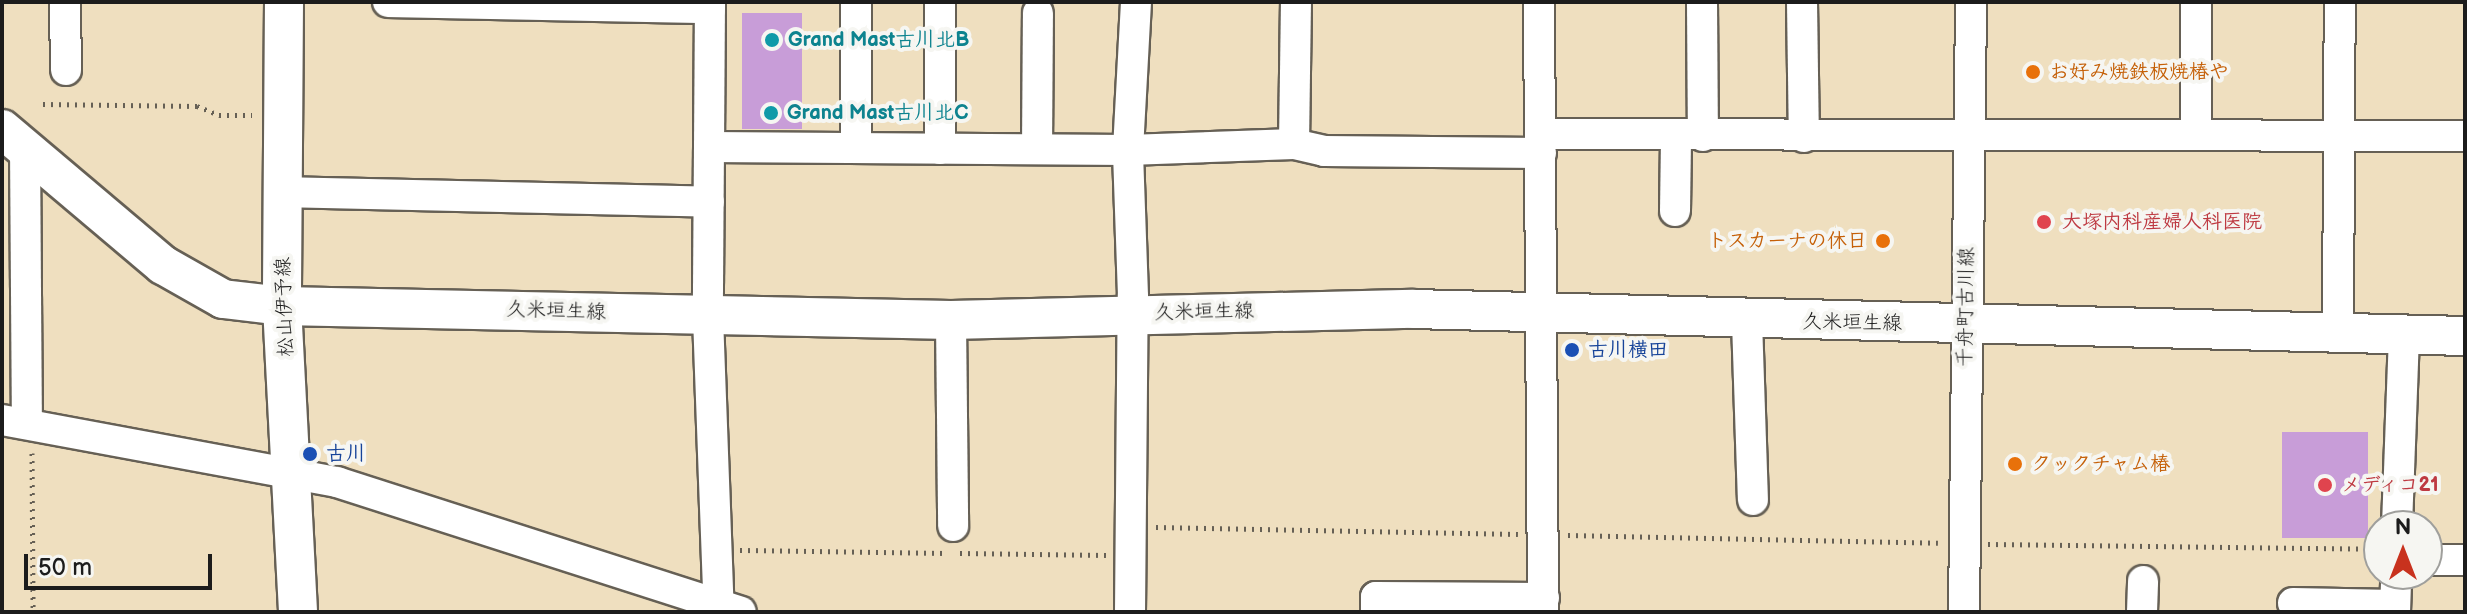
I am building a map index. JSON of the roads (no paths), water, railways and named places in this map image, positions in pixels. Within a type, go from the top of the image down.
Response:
[{"type":"main road","name":"松山伊予線","points":[[284,2],[282,306],[294,472],[298,612]]},
{"type":"main road","name":"久米垣生線","points":[[14,139],[163,265],[223,299],[282,306],[392,305],[708,317],[951,320],[1131,313],[1545,311],[1747,321],[2465,336]]},
{"type":"street","points":[[65,2],[66,70]]},
{"type":"street","points":[[14,139],[20,423],[337,482],[726,611],[715,550],[708,317],[710,5],[388,2]]},
{"type":"street","points":[[856,2],[856,148]]},
{"type":"street","points":[[940,2],[940,149]]},
{"type":"street","points":[[1130,612],[1128,150],[1136,2]]},
{"type":"street","points":[[1294,144],[1296,2]]},
{"type":"street","points":[[1376,612],[1376,597],[1544,605],[1545,311],[1539,2]]},
{"type":"street","points":[[1675,211],[1690,136],[1702,2]]},
{"type":"street","points":[[1802,2],[1804,137]]},
{"type":"street","name":"千舟町古川線","points":[[1964,612],[1971,2]]},
{"type":"street","points":[[2196,2],[2196,135]]},
{"type":"street","points":[[2338,333],[2340,2]]},
{"type":"street","points":[[1037,149],[1038,13]]},
{"type":"street","points":[[709,147],[1128,150],[1294,144],[1324,151],[1690,136],[2465,136]]},
{"type":"street","points":[[283,192],[709,202]]},
{"type":"street","points":[[951,320],[953,526]]},
{"type":"street","points":[[1747,321],[1753,500]]},
{"type":"street","points":[[2398,510],[2404,335]]},
{"type":"street","points":[[2443,560],[2465,560]]},
{"type":"street","points":[[2142,612],[2143,581]]},
{"type":"street","points":[[2293,603],[2395,609]]},
{"type":"place","name":"Grand Mast古川北B","points":[[772,40]]},
{"type":"place","name":"お好み焼鉄板焼椿や","points":[[2033,72]]},
{"type":"place","name":"Grand Mast古川北C","points":[[771,113]]},
{"type":"place","name":"大塚内科産婦人科医院","points":[[2044,222]]},
{"type":"place","name":"トスカーナの休日","points":[[1883,241]]},
{"type":"place","name":"古川横田","points":[[1572,350]]},
{"type":"place","name":"古川","points":[[310,454]]},
{"type":"place","name":"クックチャム椿","points":[[2015,464]]},
{"type":"place","name":"メディコ21","points":[[2325,485]]}]
